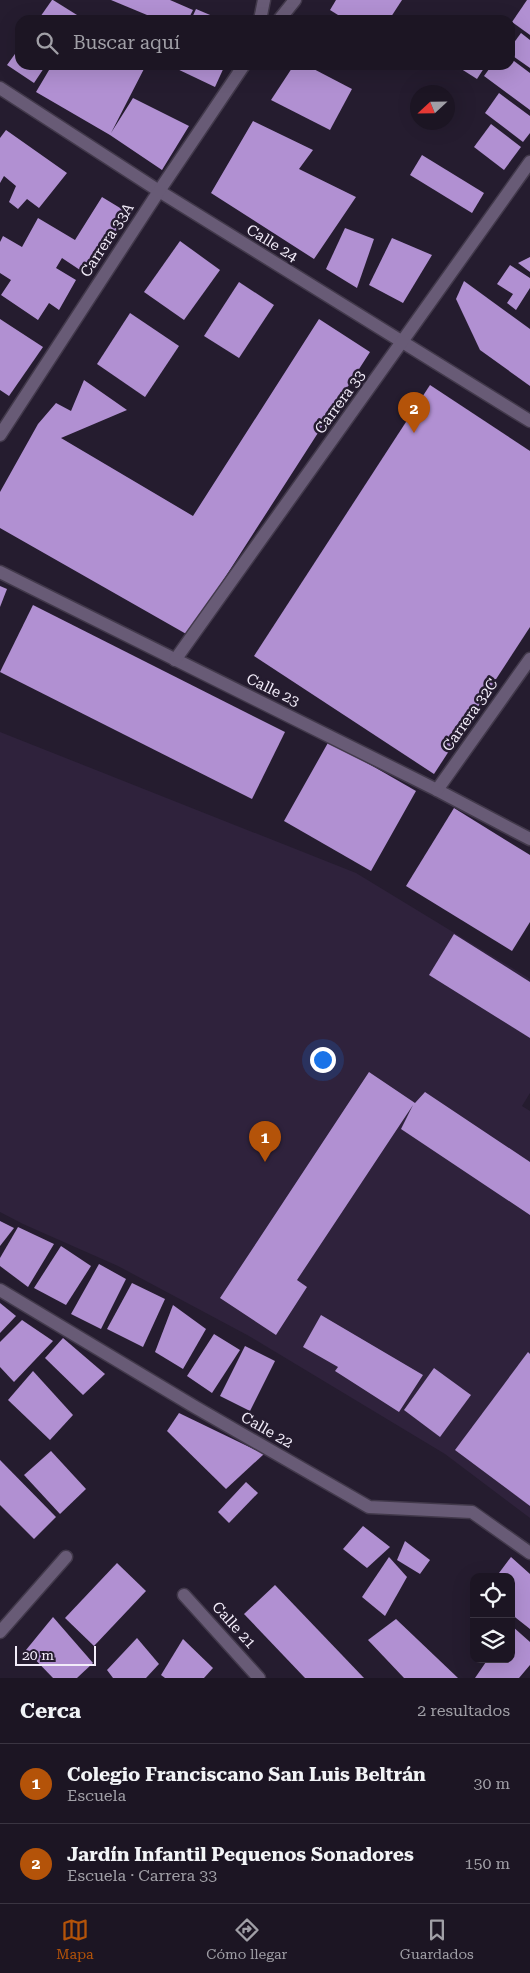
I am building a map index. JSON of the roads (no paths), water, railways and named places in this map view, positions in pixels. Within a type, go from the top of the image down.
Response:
[{"type":"street","points":[[261,15],[264,0]]},
{"type":"street","points":[[283,15],[295,0]]},
{"type":"street","name":"Carrera 33A","points":[[0,435],[159,191],[241,70]]},
{"type":"street","name":"Calle 24","points":[[0,88],[159,191],[530,421]]},
{"type":"street","name":"Carrera 33","points":[[175,660],[530,162]]},
{"type":"street","name":"Calle 23","points":[[0,572],[437,790],[530,839]]},
{"type":"street","name":"Carrera 32C","points":[[437,790],[530,659]]},
{"type":"street","name":"Calle 22","points":[[0,1290],[195,1407],[369,1507],[472,1512],[530,1553]]},
{"type":"street","points":[[0,1632],[66,1557]]},
{"type":"street","name":"Calle 21","points":[[184,1594],[259,1678]]},
{"type":"place","name":"Jardín Infantil Pequenos Sonadores","points":[[414,433]]},
{"type":"place","name":"Colegio Franciscano San Luis Beltrán","points":[[265,1162]]}]
